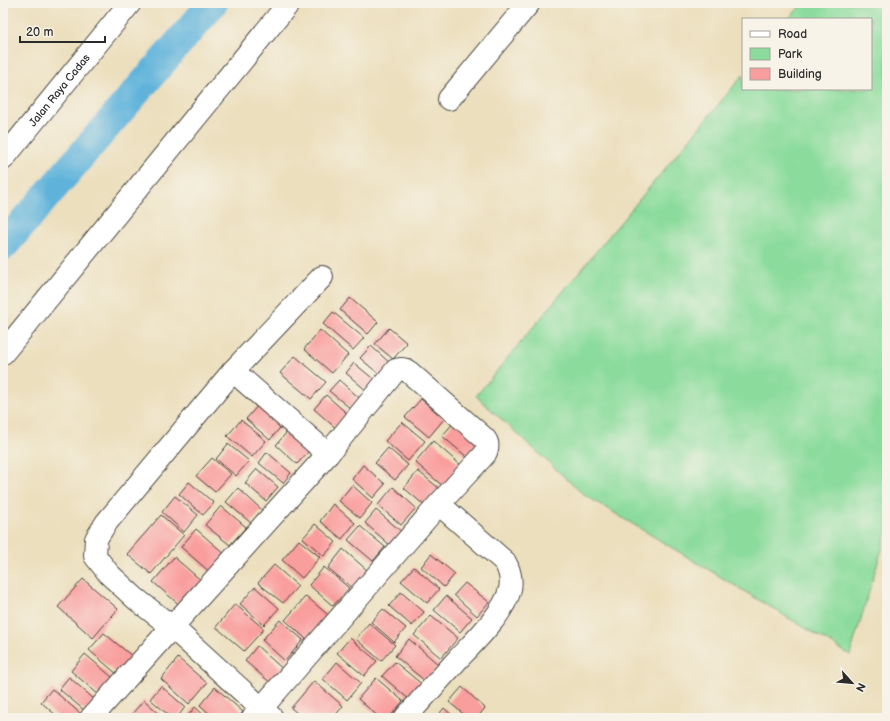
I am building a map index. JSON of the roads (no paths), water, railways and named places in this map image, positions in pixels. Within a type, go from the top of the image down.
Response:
[{"type":"street","name":"Jalan Raya Cadas","points":[[3,159],[130,3]]},
{"type":"street","points":[[3,353],[289,3]]},
{"type":"street","points":[[449,99],[529,3]]},
{"type":"street","points":[[91,718],[172,627],[328,454],[396,370],[405,370],[424,385],[487,441],[488,450],[439,504],[262,715],[172,627],[136,599],[109,574],[95,556],[96,539],[106,523],[233,370],[322,277]]},
{"type":"street","points":[[233,370],[328,454]]},
{"type":"street","points":[[405,718],[492,622],[504,604],[510,590],[511,579],[505,562],[439,504]]},
{"type":"waterway","points":[[3,246],[213,3]]}]
